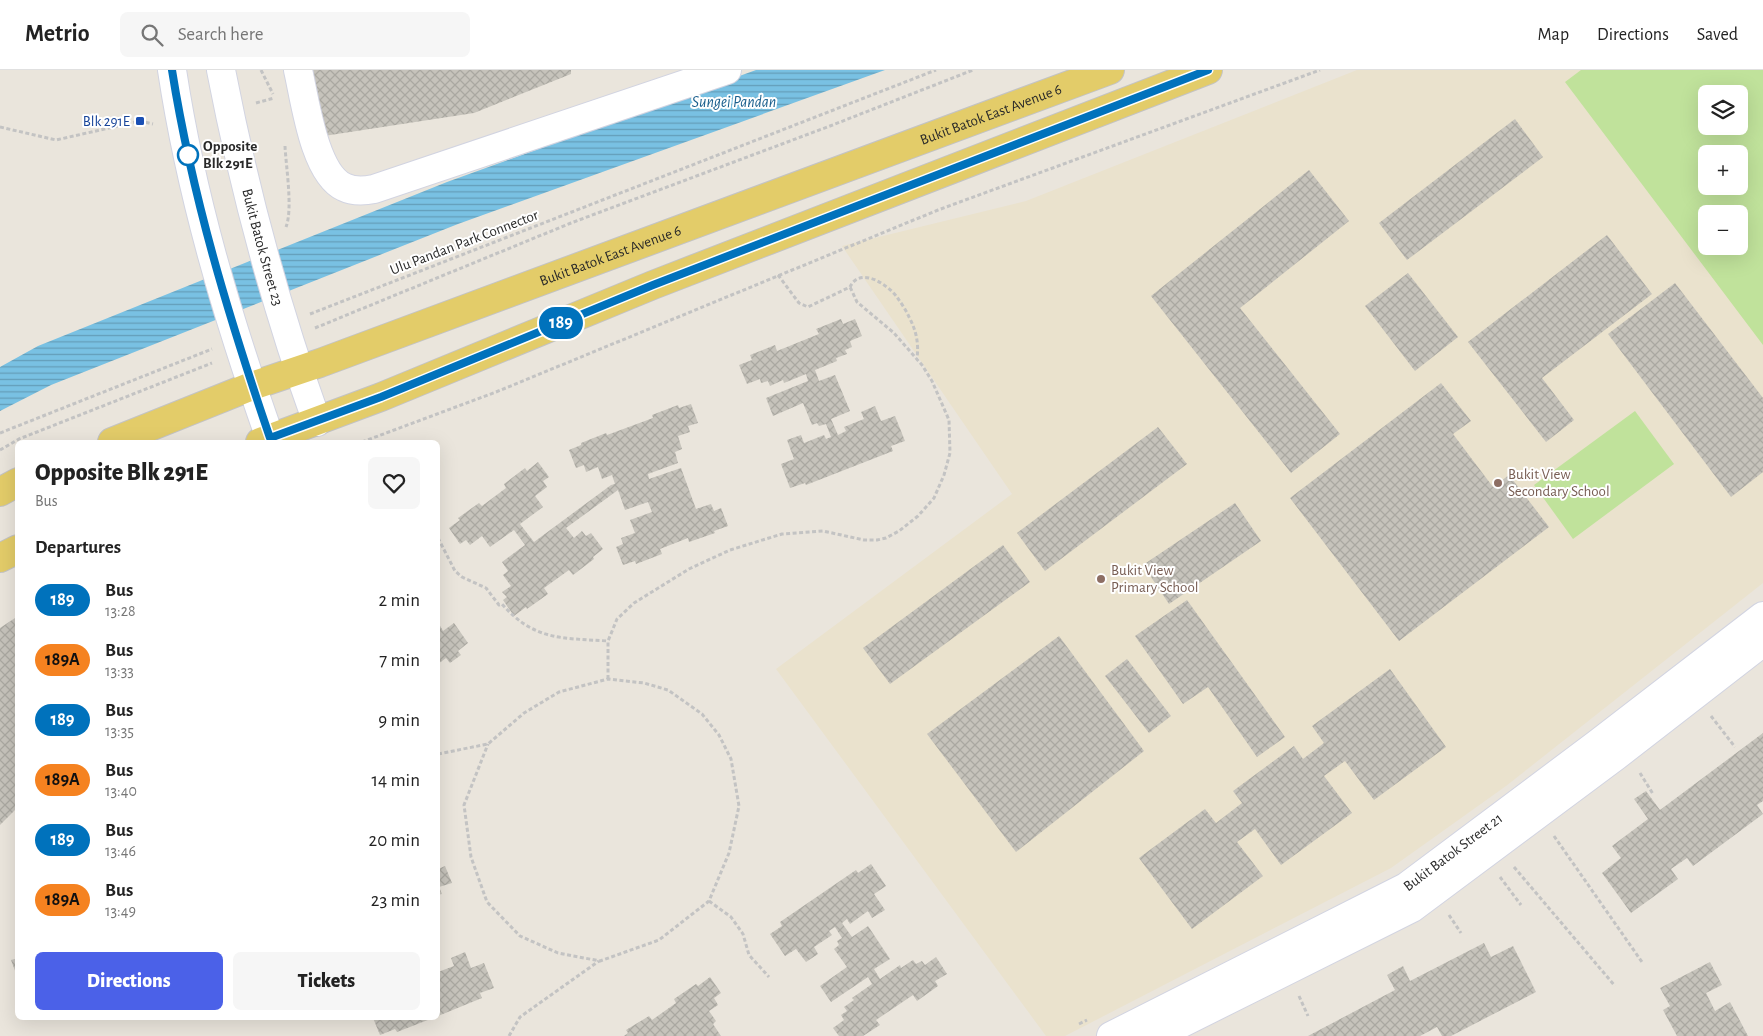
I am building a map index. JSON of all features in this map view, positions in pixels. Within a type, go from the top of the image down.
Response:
[{"type":"main road","name":"Bukit Batok East Avenue 6","points":[[117,440],[252,386],[1110,70]]},
{"type":"main road","points":[[265,440],[317,422],[653,285],[1208,70]]},
{"type":"main road","points":[[0,492],[15,484]]},
{"type":"main road","points":[[0,558],[15,550]]},
{"type":"street","points":[[172,70],[180,124],[214,260],[252,386],[265,440]]},
{"type":"street","name":"Bukit Batok Street 23","points":[[221,70],[261,243],[298,370],[317,422]]},
{"type":"street","points":[[298,70],[316,146],[325,168],[332,179],[343,187],[354,191],[364,191],[727,70]]},
{"type":"street","name":"Bukit Batok Street 21","points":[[1111,1036],[1406,886],[1589,750],[1763,616]]},
{"type":"street","name":"Bukit Batok Street 21","points":[[1156,1036],[1412,908],[1610,760],[1763,642]]},
{"type":"path","points":[[261,70],[276,106]]},
{"type":"path","name":"Ulu Pandan Park Connector","points":[[282,312],[936,70]]},
{"type":"path","points":[[313,330],[571,223],[973,70]]},
{"type":"path","points":[[367,440],[496,392],[938,210],[1320,70]]},
{"type":"path","points":[[0,127],[56,140],[140,120]]},
{"type":"path","points":[[285,145],[289,203],[289,221],[286,229]]},
{"type":"path","points":[[778,275],[799,303],[808,307],[850,287],[858,278],[866,277],[878,281],[896,296],[910,318],[918,340],[917,358]]},
{"type":"path","points":[[608,679],[608,641],[617,619],[634,603],[689,569],[730,550],[782,534],[823,531],[864,540],[886,538],[899,531],[918,516],[934,498],[944,475],[950,453],[949,420],[932,381],[917,358],[894,333],[857,302],[850,287]]},
{"type":"path","points":[[0,433],[223,344],[235,329]]},
{"type":"path","points":[[17,440],[212,363]]},
{"type":"path","points":[[0,450],[15,441]]},
{"type":"path","points":[[440,542],[455,572],[462,578],[486,588],[500,605],[502,604],[513,617],[527,627],[542,634],[557,637],[608,641]]},
{"type":"path","points":[[509,1036],[520,1017],[600,961],[659,940],[709,901],[729,854],[739,806],[731,759],[719,735],[702,714],[668,690],[644,683],[608,679],[559,692],[524,713],[488,744],[464,805],[471,857],[487,902],[520,936],[558,953],[600,961]]},
{"type":"path","points":[[1716,722],[1735,747]]},
{"type":"path","points":[[440,754],[488,744]]},
{"type":"path","points":[[1640,774],[1653,794]]},
{"type":"path","points":[[1552,834],[1642,962]]},
{"type":"path","points":[[1512,865],[1615,986]]},
{"type":"path","points":[[1503,881],[1521,905]]},
{"type":"path","points":[[709,901],[731,917],[743,934],[749,955],[769,977]]},
{"type":"path","points":[[1448,914],[1461,933]]},
{"type":"path","points":[[1300,997],[1308,1016]]},
{"type":"path","points":[[1079,1024],[1088,1020]]},
{"type":"shaded area","points":[[1357,70],[1763,70],[1763,583],[1506,786],[1391,868],[1065,1036],[1046,1036],[776,669],[1012,494],[842,246],[1026,201]]},
{"type":"green space","points":[[1581,70],[1763,70],[1763,345],[1565,82]]},
{"type":"green space","points":[[1635,411],[1674,464],[1573,539],[1534,485]]},
{"type":"water","name":"Sungei Pandan","points":[[756,70],[885,70],[458,224],[51,385],[0,411],[0,367],[38,346],[447,182]]},
{"type":"building","points":[[311,70],[571,70],[571,74],[474,113],[324,136]]},
{"type":"building","points":[[1515,119],[1543,157],[1407,260],[1379,223]]},
{"type":"building","points":[[1309,170],[1349,221],[1240,308],[1340,434],[1291,473],[1151,296]]},
{"type":"building","points":[[1607,235],[1652,294],[1542,378],[1574,420],[1546,442],[1468,342]]},
{"type":"building","points":[[1408,273],[1458,337],[1415,371],[1365,306]]},
{"type":"building","points":[[1675,283],[1763,398],[1763,472],[1731,497],[1608,334]]},
{"type":"building","points":[[841,319],[843,324],[855,319],[862,336],[850,341],[852,347],[845,350],[847,354],[836,358],[837,361],[815,370],[819,381],[835,375],[850,411],[831,419],[838,435],[846,431],[844,427],[864,419],[861,412],[875,406],[881,421],[895,416],[905,441],[891,446],[893,451],[806,485],[805,483],[790,488],[781,464],[794,459],[787,440],[801,435],[804,443],[824,435],[826,439],[831,437],[826,424],[819,426],[817,423],[812,425],[803,403],[773,416],[766,398],[808,381],[806,374],[784,383],[783,380],[770,386],[768,381],[761,383],[760,379],[747,384],[739,365],[752,360],[750,355],[775,345],[777,351],[819,334],[816,329]]},
{"type":"building","points":[[1441,383],[1471,421],[1453,434],[1493,487],[1509,475],[1549,527],[1399,641],[1290,498]]},
{"type":"building","points":[[691,404],[698,423],[688,426],[690,432],[678,436],[682,449],[675,452],[678,463],[648,474],[649,479],[681,468],[696,509],[711,504],[714,511],[721,508],[728,526],[714,531],[715,533],[689,542],[688,538],[660,549],[662,554],[636,564],[635,561],[623,565],[616,547],[623,544],[621,538],[635,533],[630,520],[652,512],[648,502],[625,510],[618,490],[566,528],[574,538],[582,531],[586,536],[591,533],[603,549],[593,557],[594,559],[573,575],[569,570],[544,588],[548,594],[514,616],[503,600],[507,597],[502,592],[511,586],[503,575],[508,571],[502,562],[525,545],[514,530],[490,547],[482,536],[470,545],[466,540],[460,544],[449,528],[460,520],[458,518],[479,503],[482,506],[506,488],[504,484],[525,468],[527,471],[538,462],[549,477],[543,481],[547,487],[535,496],[543,507],[520,524],[534,542],[611,485],[615,484],[612,475],[602,479],[598,467],[586,472],[584,465],[576,468],[569,450],[606,433],[607,435],[653,418],[652,415],[678,405],[679,408]]},
{"type":"building","points":[[1158,427],[1187,464],[1045,571],[1017,533]]},
{"type":"building","points":[[1235,503],[1261,541],[1169,604],[1143,565]]},
{"type":"building","points":[[1003,545],[1030,582],[890,684],[863,648]]},
{"type":"building","points":[[1187,600],[1285,737],[1257,757],[1208,687],[1183,704],[1135,636]]},
{"type":"building","points":[[15,618],[15,810],[0,825],[0,628]]},
{"type":"building","points":[[454,623],[468,643],[458,651],[461,655],[450,663],[446,658],[440,662],[440,626],[443,631]]},
{"type":"building","points":[[1059,636],[1144,751],[1016,852],[927,734]]},
{"type":"building","points":[[1127,659],[1171,716],[1149,733],[1105,676]]},
{"type":"building","points":[[1390,669],[1446,747],[1374,800],[1345,761],[1324,776],[1352,813],[1281,865],[1255,829],[1237,842],[1263,876],[1192,929],[1139,858],[1205,809],[1216,823],[1242,803],[1233,791],[1294,746],[1303,759],[1324,743],[1312,726]]},
{"type":"building","points":[[1763,733],[1763,801],[1757,805],[1763,814],[1693,866],[1687,858],[1671,869],[1678,879],[1631,913],[1602,873],[1621,858],[1612,846],[1648,819],[1634,799],[1646,791],[1660,810]]},
{"type":"building","points":[[871,864],[886,886],[874,894],[885,910],[872,918],[868,911],[850,924],[847,919],[842,923],[852,937],[868,926],[890,959],[874,969],[880,979],[900,965],[901,968],[913,960],[916,964],[922,961],[925,965],[936,957],[947,974],[935,981],[938,986],[917,1001],[913,995],[876,1020],[880,1025],[863,1036],[839,1036],[833,1028],[844,1020],[841,1015],[847,1011],[844,1007],[854,1000],[852,998],[872,984],[868,977],[831,1002],[820,986],[847,967],[834,949],[839,945],[837,941],[842,938],[835,927],[829,931],[832,935],[814,947],[818,954],[806,962],[796,949],[785,956],[770,934],[782,926],[780,922],[856,870],[858,873]]},
{"type":"building","points":[[445,866],[452,883],[440,887],[440,868]]},
{"type":"building","points":[[1484,943],[1491,957],[1513,946],[1536,992],[1451,1036],[1442,1036],[1437,1027],[1420,1036],[1308,1036],[1395,990],[1387,975],[1403,966],[1410,981]]},
{"type":"building","points":[[465,952],[471,968],[484,963],[494,988],[480,993],[482,998],[440,1015],[440,971],[454,966],[451,958]]},
{"type":"building","points":[[15,959],[15,971],[11,960]]},
{"type":"building","points":[[1710,962],[1722,985],[1706,993],[1715,1011],[1730,1002],[1748,1036],[1677,1036],[1663,1010],[1670,1006],[1660,988]]},
{"type":"building","points":[[710,977],[721,993],[714,998],[718,1005],[709,1011],[716,1021],[713,1024],[721,1036],[624,1036],[628,1033],[626,1030],[649,1016],[652,1020],[676,1003],[674,999]]},
{"type":"building","points":[[374,1020],[428,1020],[397,1032],[395,1029],[380,1035]]},
{"type":"bus line","name":"189","points":[[172,70],[180,124],[214,260],[252,386],[270,438],[381,397],[653,285],[1208,70]]},
{"type":"place","name":"Blk 291E","points":[[140,121]]},
{"type":"place","name":"Opposite Blk 291E","points":[[188,155]]},
{"type":"place","name":"Bukit View Secondary School","points":[[1498,483]]},
{"type":"place","name":"Bukit View Primary School","points":[[1101,579]]}]
